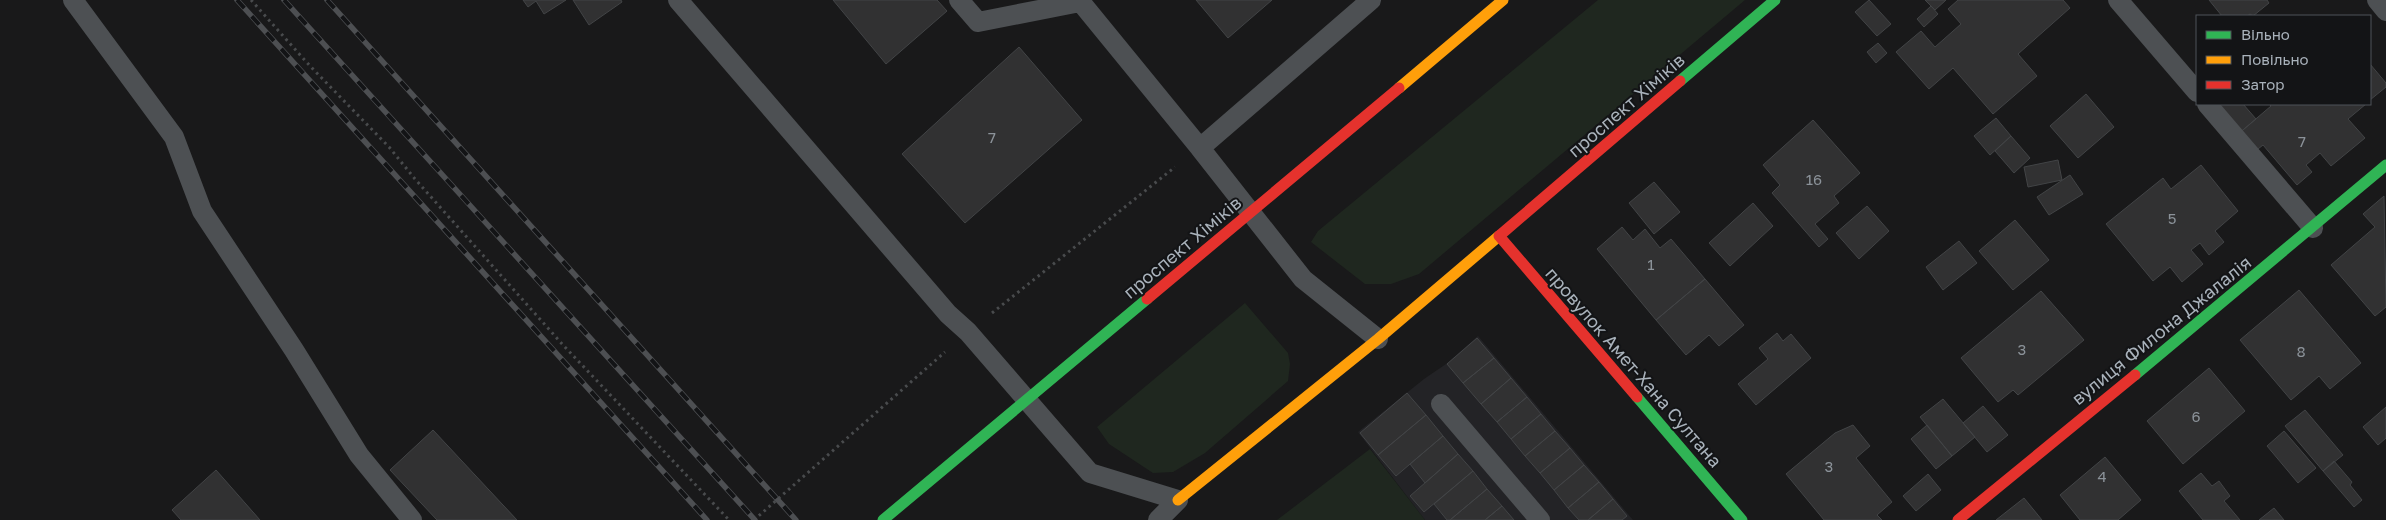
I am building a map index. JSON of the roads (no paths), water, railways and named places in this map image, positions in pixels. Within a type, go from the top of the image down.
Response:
[{"type":"street","name":"проспект Хіміків","points":[[882,520],[1503,0]]},
{"type":"street","name":"проспект Хіміків","points":[[1178,500],[1378,339],[1500,237],[1775,0]]},
{"type":"street","name":"вулиця Филона Джалалія","points":[[1958,520],[2313,228],[2386,165]]},
{"type":"street","name":"провулок Амет-Хана Султана","points":[[1500,237],[1742,520]]},
{"type":"lane","points":[[73,0],[174,137],[202,211],[294,350],[359,455],[412,520]]},
{"type":"lane","points":[[678,0],[948,314],[968,332],[1090,473],[1178,500],[1158,520]]},
{"type":"lane","points":[[959,0],[978,22],[1079,1],[1200,148],[1303,279],[1378,339]]},
{"type":"lane","points":[[1200,148],[1371,0]]},
{"type":"lane","points":[[2118,0],[2196,91]]},
{"type":"lane","points":[[2377,0],[2386,11]]},
{"type":"lane","points":[[2208,105],[2313,228]]},
{"type":"lane","points":[[1441,404],[1540,520]]},
{"type":"railway","points":[[237,0],[707,520]]},
{"type":"railway","points":[[284,0],[755,520]]},
{"type":"railway","points":[[327,0],[796,520]]}]
